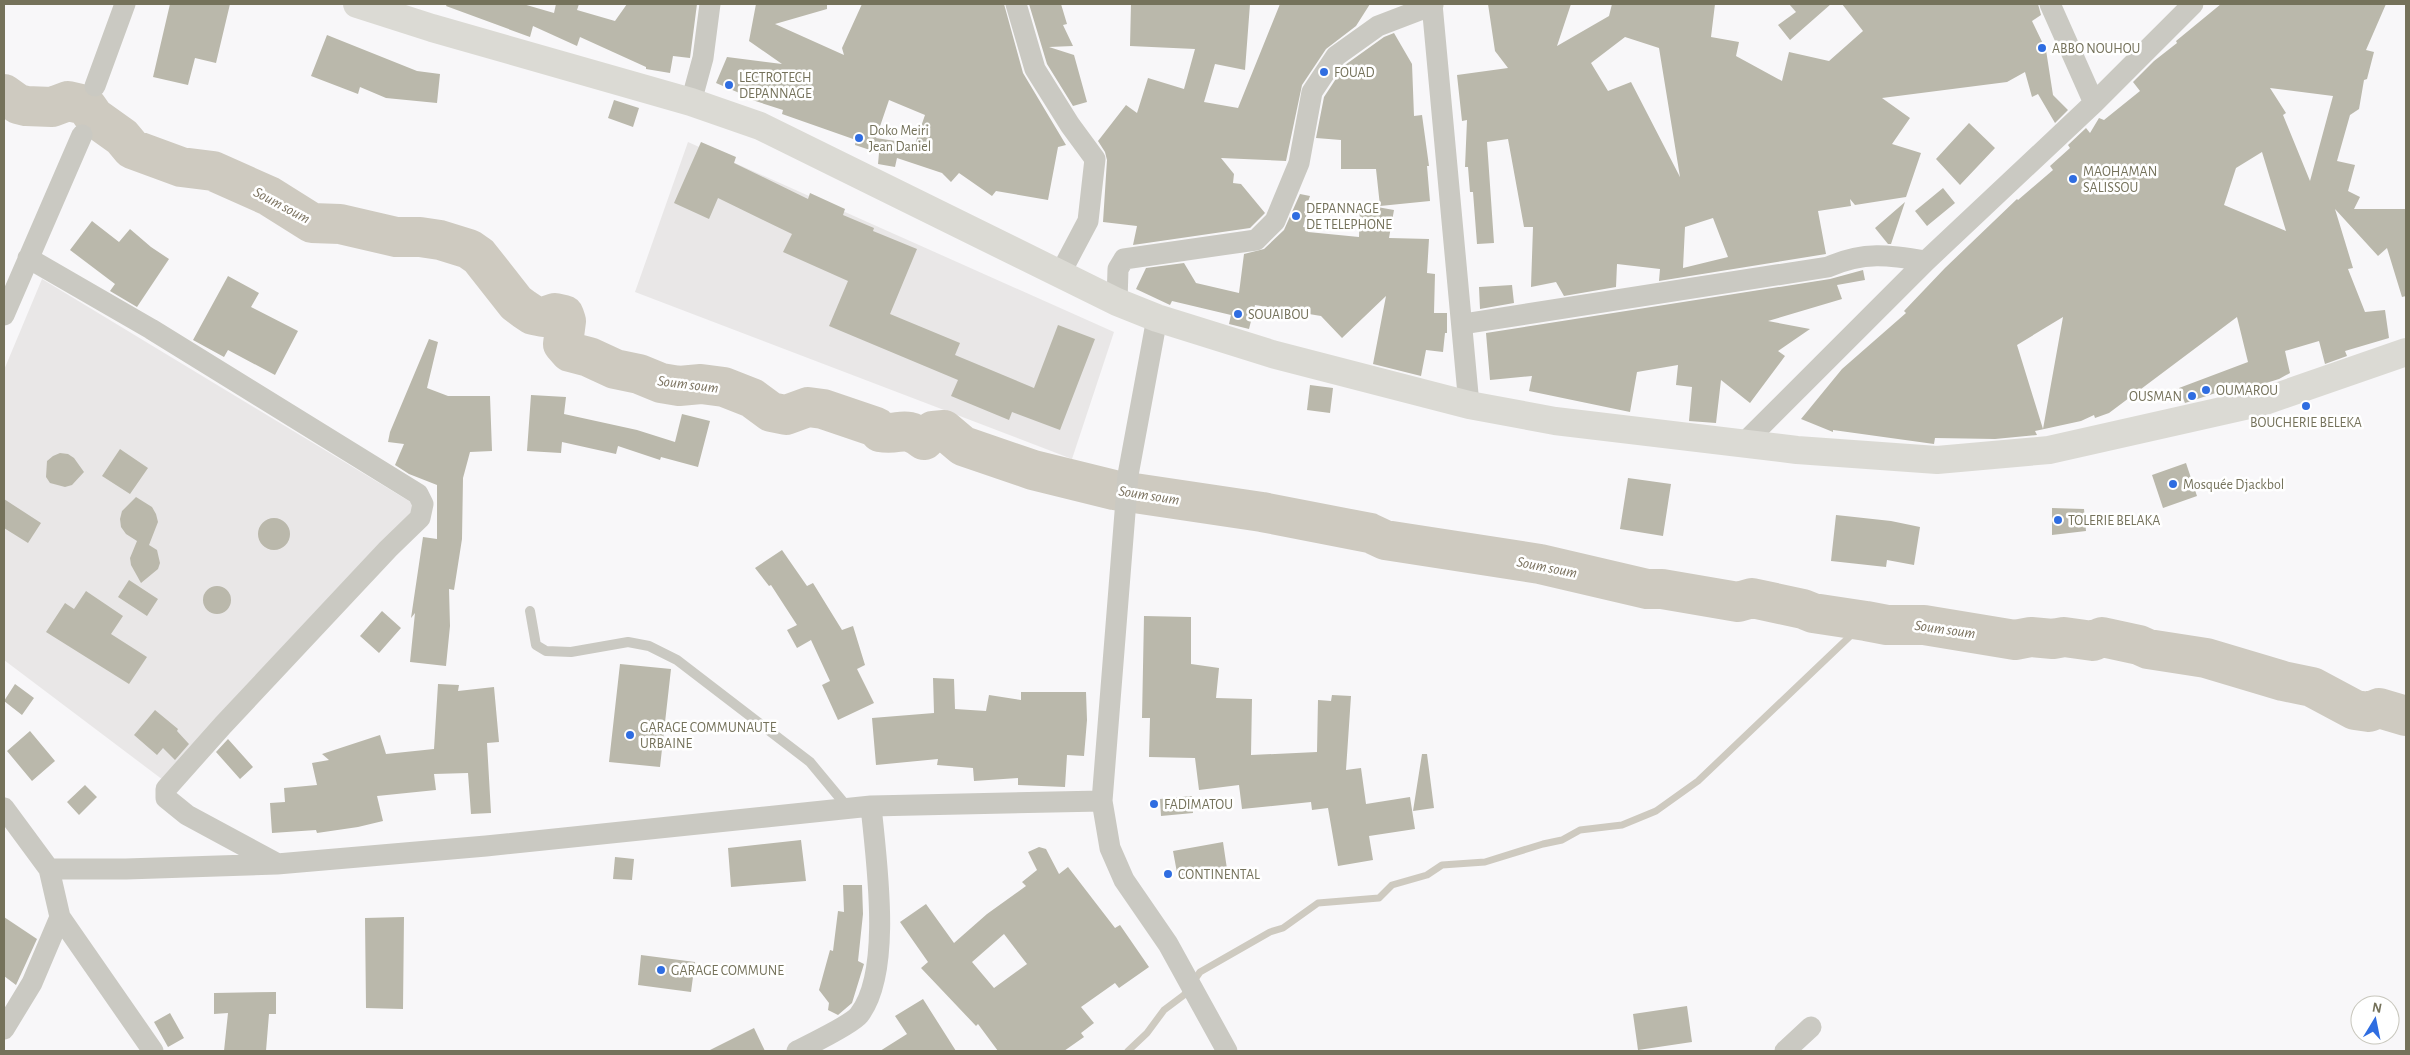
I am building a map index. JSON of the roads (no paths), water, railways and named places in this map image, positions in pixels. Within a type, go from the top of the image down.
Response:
[{"type":"main road","points":[[357,4],[432,28],[691,102],[760,126],[1117,302],[1157,318],[1272,354],[1469,405],[1555,421],[1797,450],[1937,460],[2049,450],[2262,402],[2406,352]]},
{"type":"street","points":[[95,86],[125,4]]},
{"type":"street","points":[[691,102],[703,58],[710,4]]},
{"type":"street","points":[[1016,4],[1035,69],[1070,125],[1095,159],[1088,221],[1060,274]]},
{"type":"street","points":[[1117,302],[1118,269],[1124,259],[1256,240],[1267,232],[1275,221],[1299,163],[1312,92],[1336,56],[1378,26],[1432,4],[1469,405]]},
{"type":"street","points":[[2050,4],[2094,104]]},
{"type":"street","points":[[1744,443],[1926,261],[2094,104],[2193,4]]},
{"type":"street","points":[[4,314],[82,135]]},
{"type":"street","points":[[1463,324],[1828,267],[1840,262],[1880,254],[1926,261]]},
{"type":"street","points":[[28,258],[151,329],[402,484],[418,494],[423,504],[420,518],[348,591],[216,732],[166,789],[166,798],[187,815],[277,864]]},
{"type":"street","points":[[1157,318],[1128,475],[1102,801],[1110,848],[1124,880],[1168,944],[1227,1051]]},
{"type":"street","points":[[49,869],[126,870],[277,864],[486,846],[871,806],[1102,801]]},
{"type":"street","points":[[797,1051],[858,1017],[871,996],[881,919],[871,806]]},
{"type":"street","points":[[4,808],[49,869],[60,917],[152,1051]]},
{"type":"street","points":[[4,1029],[32,983],[60,917]]},
{"type":"street","points":[[1785,1051],[1811,1027]]},
{"type":"lane","points":[[530,611],[536,645],[546,651],[571,652],[628,642],[649,646],[677,660],[810,762],[849,809]]},
{"type":"waterway","name":"Soum soum","points":[[4,94],[18,104],[26,106],[52,107],[68,101],[81,104],[87,107],[94,117],[122,137],[132,149],[181,167],[213,171],[269,196],[312,223],[340,224],[396,237],[420,237],[440,240],[469,249],[479,256],[516,303],[524,309],[533,315],[543,317],[555,313],[564,315],[566,321],[563,344],[570,352],[589,357],[615,369],[639,374],[661,383],[679,386],[701,384],[724,387],[752,398],[771,412],[786,415],[808,407],[823,409],[876,427],[880,432],[906,431],[924,440],[933,431],[944,430],[963,446],[1033,470],[1114,490],[1262,512],[1370,533],[1385,540],[1540,564],[1647,589],[1662,589],[1738,602],[1752,598],[1813,613],[1887,625],[1924,625],[2015,640],[2031,637],[2053,639],[2064,637],[2093,641],[2102,637],[2139,645],[2148,649],[2206,658],[2283,681],[2312,687],[2355,710],[2369,712],[2379,708],[2406,716]]},
{"type":"waterway","points":[[1128,1051],[1147,1033],[1164,1010],[1184,995],[1200,972],[1270,932],[1283,928],[1318,903],[1379,898],[1392,885],[1427,875],[1442,865],[1485,862],[1562,840],[1580,830],[1622,825],[1656,811],[1698,781],[1866,621]]},
{"type":"place","name":"ABBO NOUHOU","points":[[2042,48]]},
{"type":"place","name":"FOUAD","points":[[1324,72]]},
{"type":"place","name":"LECTROTECH DEPANNAGE","points":[[729,85]]},
{"type":"place","name":"Doko Meiri Jean Daniel","points":[[859,138]]},
{"type":"place","name":"MAOHAMAN SALISSOU","points":[[2073,179]]},
{"type":"place","name":"DEPANNAGE DE TELEPHONE","points":[[1296,216]]},
{"type":"place","name":"SOUAIBOU","points":[[1238,314]]},
{"type":"place","name":"OUMAROU","points":[[2206,390]]},
{"type":"place","name":"OUSMAN","points":[[2192,396]]},
{"type":"place","name":"BOUCHERIE BELEKA","points":[[2306,406]]},
{"type":"place","name":"Mosquée Djackbol","points":[[2173,484]]},
{"type":"place","name":"TOLERIE BELAKA","points":[[2058,520]]},
{"type":"place","name":"GARAGE COMMUNAUTE URBAINE","points":[[630,735]]},
{"type":"place","name":"FADIMATOU","points":[[1154,804]]},
{"type":"place","name":"CONTINENTAL","points":[[1168,874]]},
{"type":"place","name":"GARAGE COMMUNE","points":[[661,970]]}]
